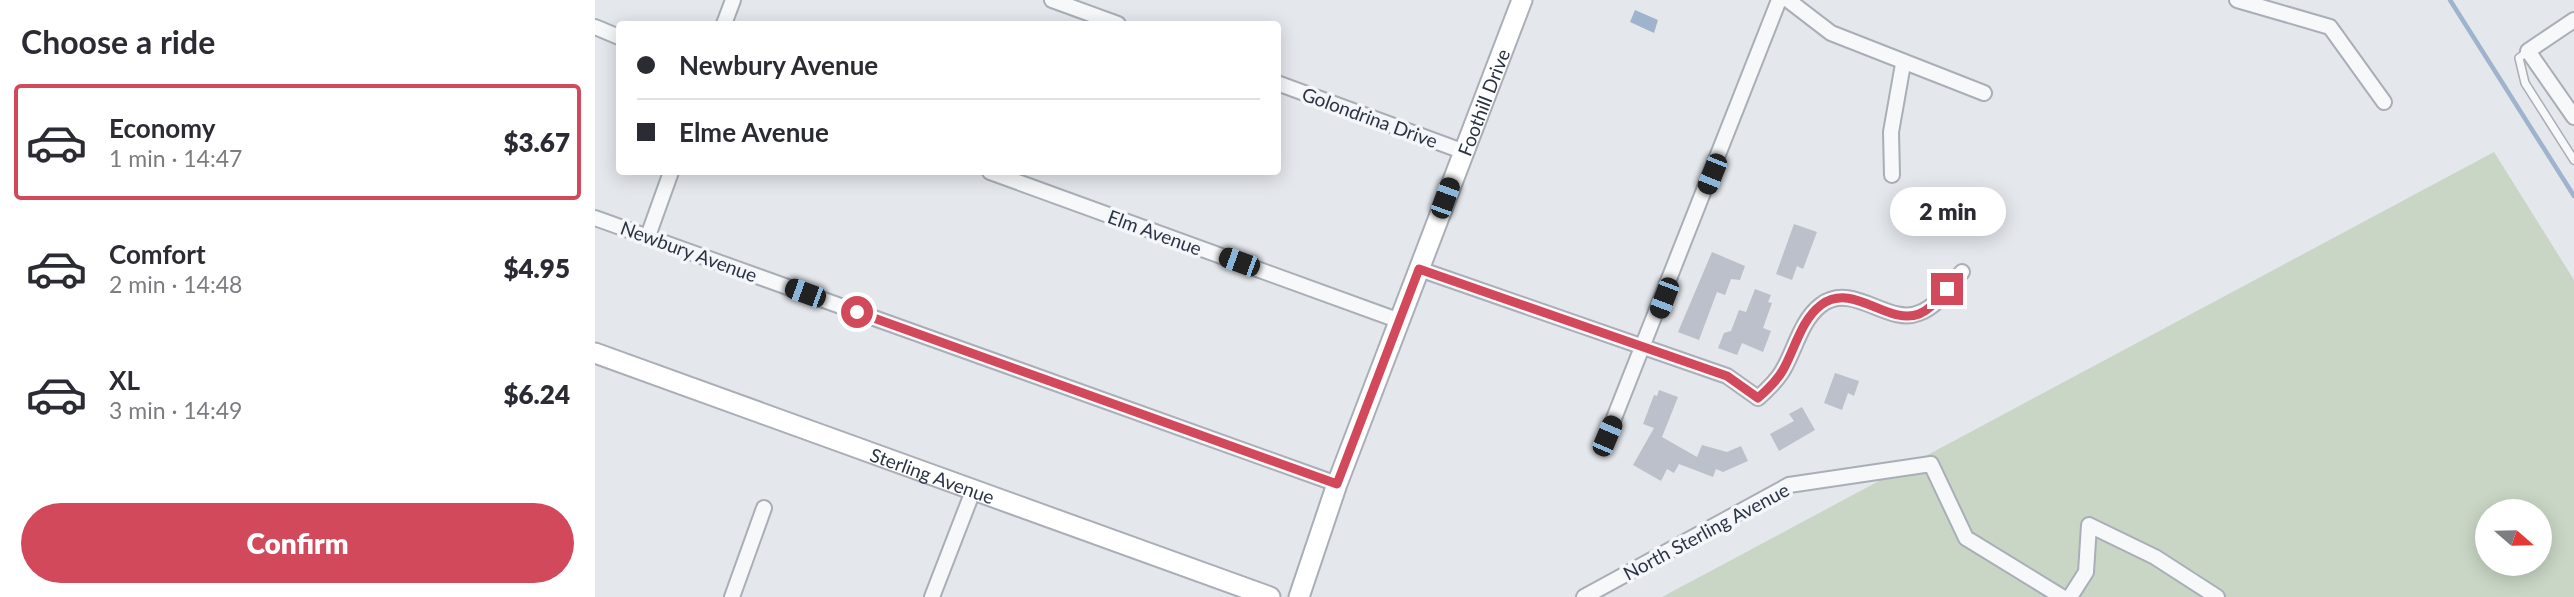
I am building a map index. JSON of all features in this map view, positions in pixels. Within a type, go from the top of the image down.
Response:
[{"type":"street","points":[[725,21],[733,0]]},
{"type":"street","points":[[1052,0],[1110,21]]},
{"type":"street","name":"Foothill Drive","points":[[1299,597],[1337,484],[1462,150],[1522,0]]},
{"type":"street","points":[[1607,436],[1644,348],[1779,0]]},
{"type":"street","points":[[1789,0],[1831,33],[1903,64],[1983,93]]},
{"type":"street","points":[[2238,0],[2330,27],[2384,102]]},
{"type":"street","points":[[2574,20],[2528,51],[2574,117]]},
{"type":"street","points":[[595,27],[616,36]]},
{"type":"street","points":[[1892,175],[1891,132],[1903,64]]},
{"type":"street","name":"Golondrina Drive","points":[[1281,84],[1462,150]]},
{"type":"street","points":[[648,236],[670,175]]},
{"type":"street","name":"Elm Avenue","points":[[998,175],[1400,321]]},
{"type":"street","name":"Newbury Avenue","points":[[595,218],[1337,484]]},
{"type":"street","points":[[1419,269],[1727,376],[1758,398],[1782,372],[1804,325],[1821,304],[1837,299],[1863,301],[1902,316],[1919,314],[1933,305],[1962,272]]},
{"type":"street","name":"Sterling Avenue","points":[[595,353],[1270,597]]},
{"type":"street","name":"North Sterling Avenue","points":[[1584,597],[1789,485],[1931,464],[1966,538],[2062,597]]},
{"type":"street","points":[[932,597],[973,491]]},
{"type":"street","points":[[732,597],[764,508]]},
{"type":"street","points":[[2070,597],[2086,572],[2089,525],[2155,557],[2217,597]]},
{"type":"lane","points":[[2528,51],[2519,58],[2525,83],[2574,160]]},
{"type":"green space","points":[[2494,152],[2574,280],[2574,597],[1662,597]]},
{"type":"water","points":[[1635,10],[1658,20],[1654,33],[1630,22]]},
{"type":"building","points":[[1794,224],[1817,232],[1803,269],[1797,266],[1792,280],[1776,274]]},
{"type":"building","points":[[1712,252],[1745,266],[1740,280],[1731,279],[1725,295],[1717,292],[1699,340],[1678,332]]},
{"type":"building","points":[[1755,289],[1771,295],[1768,302],[1772,303],[1763,328],[1771,331],[1763,352],[1742,343],[1737,355],[1718,348],[1724,333],[1731,331],[1739,310],[1746,312]]},
{"type":"building","points":[[1835,373],[1859,381],[1854,396],[1848,393],[1842,410],[1824,403]]},
{"type":"building","points":[[1659,390],[1678,397],[1662,437],[1697,457],[1702,445],[1727,452],[1741,446],[1748,461],[1723,472],[1716,469],[1713,477],[1679,464],[1674,473],[1667,469],[1661,481],[1633,465],[1654,428],[1643,424],[1654,395],[1657,396]]},
{"type":"building","points":[[1802,407],[1815,430],[1779,451],[1770,434],[1794,421],[1789,414]]},
{"type":"waterway","points":[[2450,0],[2574,196]]},
{"type":"route","points":[[857,312],[1337,484],[1419,269],[1727,376],[1758,398],[1776,381],[1804,325],[1821,304],[1837,299],[1863,301],[1902,316],[1919,314],[1933,305],[1947,289]]}]
